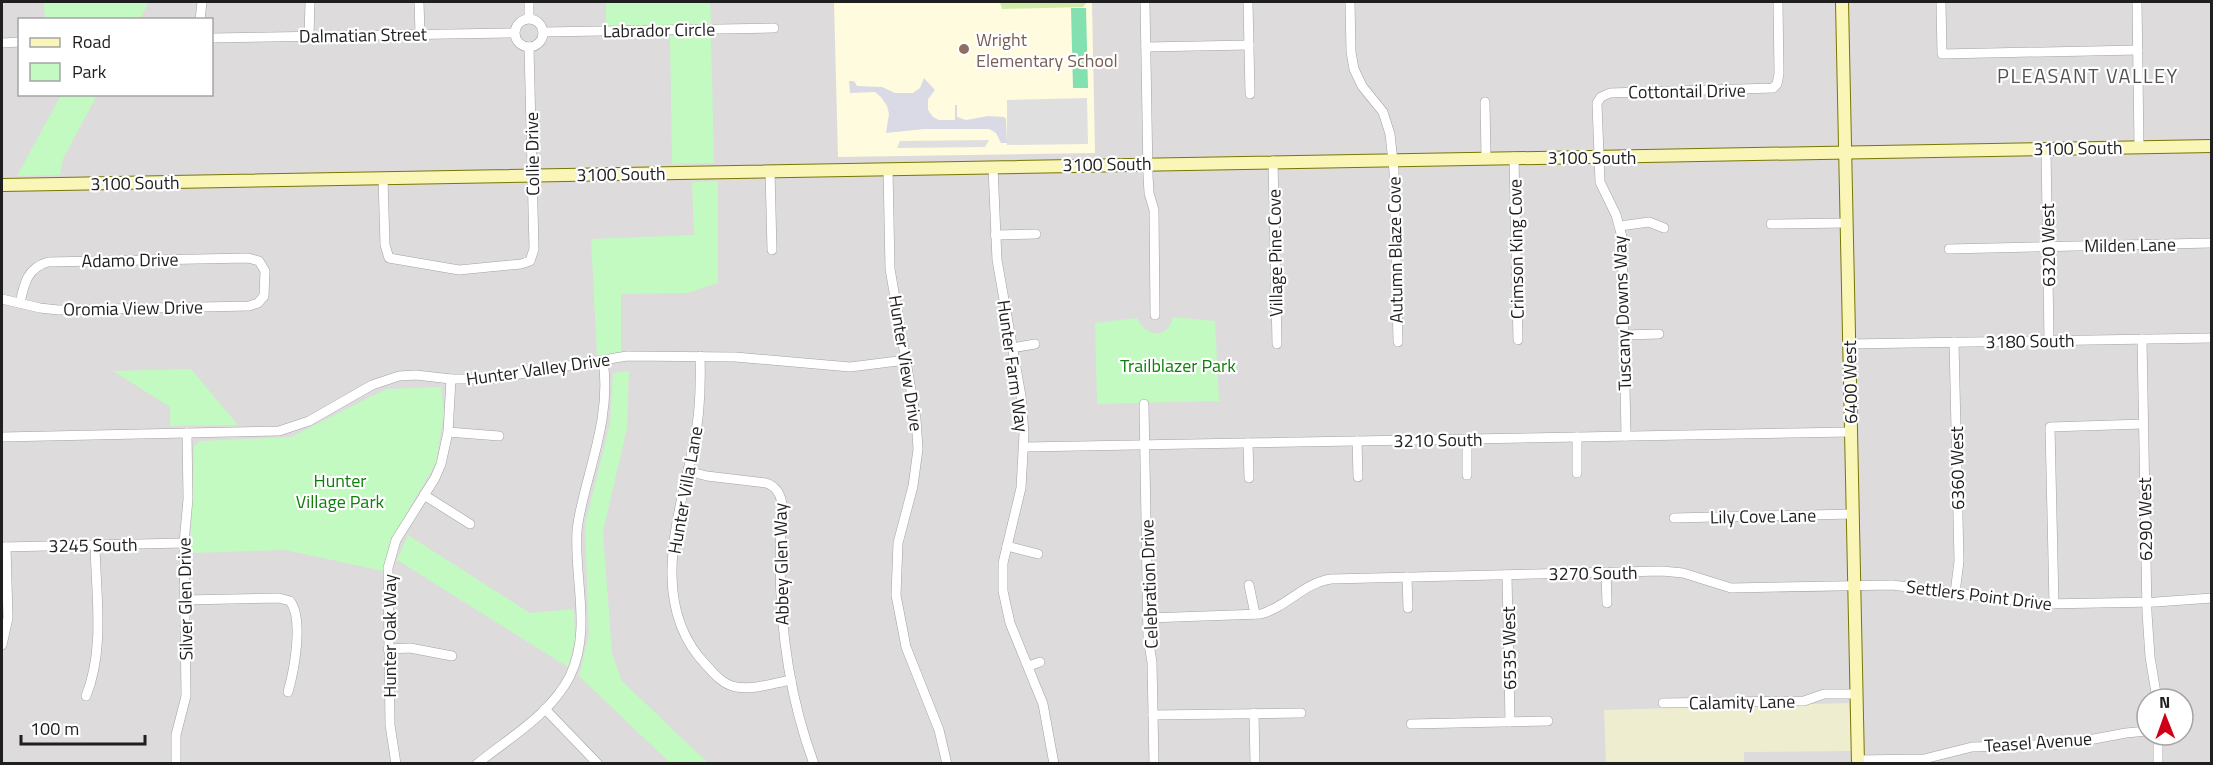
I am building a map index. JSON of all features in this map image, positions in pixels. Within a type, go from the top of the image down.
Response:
[{"type":"main road","name":"6400 West","points":[[1842,2],[1858,762]]},
{"type":"main road","name":"3100 South","points":[[2,185],[2211,146]]},
{"type":"street","points":[[200,18],[202,2]]},
{"type":"street","points":[[309,36],[310,2]]},
{"type":"street","points":[[420,2],[420,34]]},
{"type":"street","points":[[529,2],[529,18]]},
{"type":"street","points":[[1145,2],[1149,190],[1154,210],[1155,315]]},
{"type":"street","points":[[1248,2],[1250,94]]},
{"type":"street","name":"Autumn Blaze Cove","points":[[1350,2],[1352,64],[1359,80],[1385,117],[1389,128],[1398,342]]},
{"type":"street","name":"Cottontail Drive","points":[[1600,98],[1610,93],[1763,90],[1776,87],[1779,74],[1778,2]]},
{"type":"street","points":[[1941,2],[1941,54],[2138,50]]},
{"type":"street","points":[[2137,2],[2139,147]]},
{"type":"street","points":[[529,18],[540,24],[543,32],[540,41],[529,47],[520,44],[514,33],[517,24],[529,18]]},
{"type":"street","name":"Labrador Circle","points":[[543,32],[774,28]]},
{"type":"street","name":"Dalmatian Street","points":[[213,38],[514,33]]},
{"type":"street","points":[[2,42],[18,42]]},
{"type":"street","points":[[1146,47],[1249,45]]},
{"type":"street","name":"Collie Drive","points":[[383,178],[385,245],[389,258],[459,270],[521,264],[530,261],[534,249],[529,47]]},
{"type":"street","name":"Tuscany Downs Way","points":[[1600,98],[1596,109],[1600,182],[1620,226],[1626,436]]},
{"type":"street","points":[[1485,102],[1486,157]]},
{"type":"street","name":"6320 West","points":[[2046,149],[2049,340]]},
{"type":"street","name":"Crimson King Cove","points":[[1514,157],[1518,340]]},
{"type":"street","name":"Village Pine Cove","points":[[1273,161],[1277,344]]},
{"type":"street","name":"Hunter Farm Way","points":[[993,166],[997,260],[1022,408],[1024,447],[1019,503],[1002,573],[1005,608],[1029,666],[1045,714],[1054,764]]},
{"type":"street","name":"Hunter View Drive","points":[[888,169],[889,258],[916,420],[918,449],[913,486],[898,543],[896,595],[906,647],[936,721],[947,764]]},
{"type":"street","points":[[770,171],[772,250]]},
{"type":"street","points":[[1620,226],[1645,222],[1664,228]]},
{"type":"street","points":[[1771,224],[1846,223]]},
{"type":"street","points":[[995,235],[1035,234]]},
{"type":"street","name":"Milden Lane","points":[[1949,249],[2211,243]]},
{"type":"street","name":"Adamo Drive","points":[[20,303],[28,275],[38,266],[48,262],[248,258],[257,260],[264,266]]},
{"type":"street","name":"Oromia View Drive","points":[[2,299],[58,310],[249,306],[263,299],[266,290],[264,266]]},
{"type":"street","points":[[1624,335],[1659,334]]},
{"type":"street","name":"3180 South","points":[[1849,344],[2211,338]]},
{"type":"street","name":"6290 West","points":[[2142,339],[2147,602],[2150,657],[2155,687]]},
{"type":"street","name":"6360 West","points":[[1954,342],[1959,561],[1955,593]]},
{"type":"street","points":[[1012,348],[1035,344]]},
{"type":"street","name":"Hunter Valley Drive","points":[[2,437],[268,432],[289,429],[309,421],[372,385],[390,378],[416,375],[451,379],[501,377],[627,356],[743,357],[850,367],[906,360]]},
{"type":"street","name":"Hunter Villa Lane","points":[[700,356],[698,414],[675,529],[672,558],[676,608],[687,640],[702,662],[728,685],[752,687],[791,680]]},
{"type":"street","points":[[477,764],[545,710],[566,683],[580,646],[582,620],[577,531],[604,413],[603,360]]},
{"type":"street","name":"Hunter Oak Way","points":[[396,764],[390,733],[387,582],[390,560],[396,540],[441,464],[448,432],[451,379]]},
{"type":"street","name":"Celebration Drive","points":[[1144,404],[1148,618],[1154,764]]},
{"type":"street","points":[[2054,604],[2050,427],[2143,424]]},
{"type":"street","points":[[448,432],[499,435]]},
{"type":"street","name":"3210 South","points":[[1024,447],[1851,432]]},
{"type":"street","name":"Silver Glen Drive","points":[[176,764],[176,735],[186,696],[184,543],[188,499],[187,433]]},
{"type":"street","points":[[1577,437],[1577,473]]},
{"type":"street","points":[[1467,439],[1467,475]]},
{"type":"street","points":[[1357,441],[1358,477]]},
{"type":"street","points":[[1248,443],[1249,478]]},
{"type":"street","name":"Abbey Glen Way","points":[[688,471],[707,476],[766,483],[773,486],[781,496],[781,608],[791,680],[814,764]]},
{"type":"street","points":[[424,495],[471,525]]},
{"type":"street","name":"Lily Cove Lane","points":[[1674,518],[1852,514]]},
{"type":"street","name":"3245 South","points":[[4,547],[184,543]]},
{"type":"street","points":[[86,696],[97,657],[95,545]]},
{"type":"street","points":[[1007,546],[1038,554]]},
{"type":"street","points":[[2,644],[8,618],[4,547]]},
{"type":"street","name":"3270 South","points":[[1148,618],[1255,614],[1276,608],[1311,584],[1331,579],[1676,572],[1731,588],[1854,586]]},
{"type":"street","points":[[1606,573],[1607,603]]},
{"type":"street","name":"6535 West","points":[[1507,575],[1510,722]]},
{"type":"street","points":[[1407,577],[1408,608]]},
{"type":"street","points":[[1249,585],[1255,614]]},
{"type":"street","name":"Settlers Point Drive","points":[[1854,586],[1905,586],[2033,604],[2147,602],[2211,598]]},
{"type":"street","points":[[185,600],[279,598],[290,601],[296,613],[296,645],[293,674],[288,692]]},
{"type":"street","points":[[388,649],[418,649],[452,656]]},
{"type":"street","points":[[1029,666],[1040,662]]},
{"type":"street","name":"Calamity Lane","points":[[1663,703],[1804,701],[1824,694],[1856,694]]},
{"type":"street","points":[[545,710],[598,764]]},
{"type":"street","points":[[1254,713],[1255,764]]},
{"type":"street","points":[[1153,715],[1301,713]]},
{"type":"street","points":[[1411,724],[1548,721]]},
{"type":"street","name":"Teasel Avenue","points":[[1858,762],[1924,759],[1979,746],[2067,744],[2135,732]]},
{"type":"street","points":[[2158,747],[2158,764]]},
{"type":"shaded area","points":[[2,2],[2211,2],[2211,763],[2,763]]},
{"type":"shaded area","name":"Wright Elementary School","points":[[834,2],[1092,2],[1095,153],[838,157]]},
{"type":"shaded area","points":[[924,78],[935,90],[928,99],[928,110],[933,117],[939,120],[955,120],[955,105],[957,105],[957,117],[966,120],[988,116],[1004,117],[1007,143],[1001,143],[996,133],[989,129],[924,129],[886,133],[889,114],[881,97],[875,92],[850,93],[849,81],[854,81],[857,86],[882,87],[895,93],[913,93],[920,88]]},
{"type":"shaded area","points":[[1087,98],[1088,144],[1007,145],[1007,100]]},
{"type":"shaded area","points":[[989,140],[985,147],[897,148],[900,141]]},
{"type":"green space","points":[[44,2],[149,2],[140,18],[45,18]]},
{"type":"green space","points":[[606,2],[710,2],[711,24],[606,27]]},
{"type":"green space","points":[[1000,2],[1087,2],[1083,7],[1002,9]]},
{"type":"green space","points":[[1071,8],[1086,8],[1088,88],[1073,88]]},
{"type":"green space","points":[[711,35],[714,163],[672,164],[670,36]]},
{"type":"green space","points":[[60,96],[96,96],[63,159],[60,175],[17,176]]},
{"type":"green space","points":[[718,181],[718,283],[688,293],[621,294],[621,352],[597,356],[591,239],[694,235],[692,182]]},
{"type":"green space","name":"Trailblazer Park","points":[[1173,317],[1215,321],[1219,401],[1097,404],[1095,323],[1137,318],[1145,329],[1156,333],[1166,330]]},
{"type":"green space","points":[[191,369],[238,425],[170,426],[170,407],[113,371]]},
{"type":"green space","points":[[629,371],[627,428],[603,532],[612,653],[622,681],[708,763],[670,763],[579,676],[589,634],[585,525],[610,423],[613,373]]},
{"type":"green space","name":"Hunter Village Park","points":[[441,387],[444,413],[436,463],[395,533],[383,571],[285,550],[190,553],[194,446],[200,441],[291,437],[386,389]]},
{"type":"green space","points":[[408,535],[530,613],[574,609],[575,639],[568,667],[397,560]]},
{"type":"green space","points":[[1849,703],[1852,751],[1744,752],[1744,763],[1606,763],[1604,710]]},
{"type":"place","name":"Wright Elementary School","points":[[964,49]]},
{"type":"district","name":"PLEASANT VALLEY","points":[[2088,75]]}]
